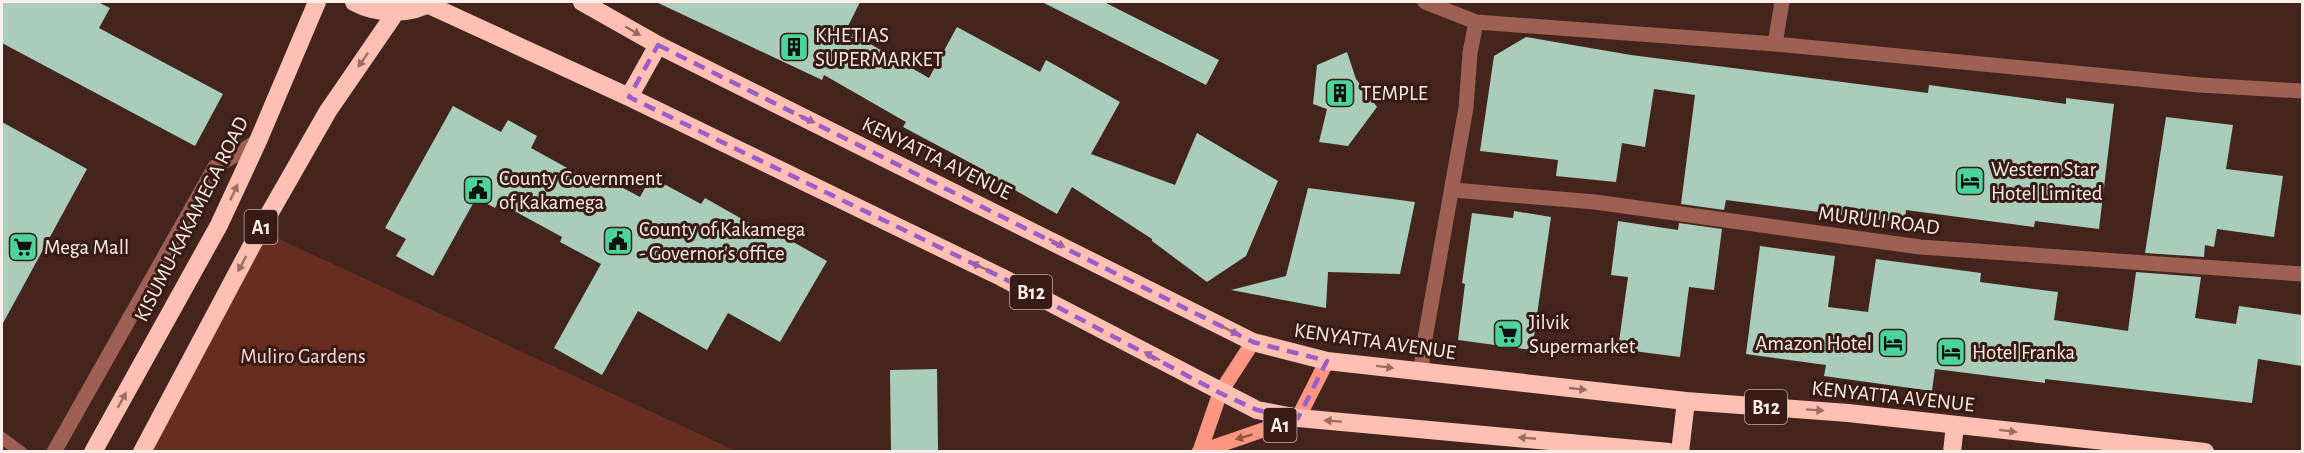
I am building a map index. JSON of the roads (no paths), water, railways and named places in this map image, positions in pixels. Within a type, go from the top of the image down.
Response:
[{"type":"highway","name":"KISUMU-KAKAMEGA ROAD","points":[[93,452],[219,225],[258,141],[317,2]]},
{"type":"highway","points":[[354,2],[376,10],[396,12],[430,3]]},
{"type":"highway","name":"KENYATTA AVENUE","points":[[582,2],[658,45],[1253,342],[1327,361],[1421,372],[1686,401],[1848,412],[2205,452]]},
{"type":"highway","name":"B12","points":[[430,3],[1001,277],[1220,393],[1257,410],[1298,418],[1669,452]]},
{"type":"highway","name":"A1","points":[[142,452],[260,230],[328,111],[396,12]]},
{"type":"highway","points":[[629,97],[658,45]]},
{"type":"highway","points":[[1680,452],[1686,401]]},
{"type":"highway","points":[[1952,452],[1956,425]]},
{"type":"main road","name":"A1","points":[[1200,451],[1220,393],[1253,342]]},
{"type":"main road","name":"A1","points":[[1200,451],[1298,418],[1327,361]]},
{"type":"street","points":[[1425,2],[1476,22],[1775,44],[2200,85],[2302,91]]},
{"type":"street","points":[[1775,44],[1782,2]]},
{"type":"street","points":[[1421,372],[1466,108],[1470,53],[1476,22]]},
{"type":"street","points":[[54,452],[63,444],[215,166],[258,141]]},
{"type":"street","name":"MURULI ROAD","points":[[1453,190],[1595,202],[1920,247],[2302,274]]},
{"type":"lane","points":[[2,438],[21,452]]},
{"type":"place","name":"KHETIAS SUPERMARKET","points":[[794,47]]},
{"type":"place","name":"TEMPLE","points":[[1340,93]]},
{"type":"place","name":"Western Star Hotel Limited","points":[[1970,181]]},
{"type":"place","name":"County Government of Kakamega","points":[[478,190]]},
{"type":"place","name":"County of Kakamega - Governor's office","points":[[618,241]]},
{"type":"place","name":"Mega Mall","points":[[23,247]]},
{"type":"place","name":"Jilvik Supermarket","points":[[1508,334]]},
{"type":"place","name":"Amazon Hotel","points":[[1893,343]]},
{"type":"place","name":"Hotel Franka","points":[[1951,352]]},
{"type":"park label","name":"Muliro Gardens","points":[[303,356]]}]
